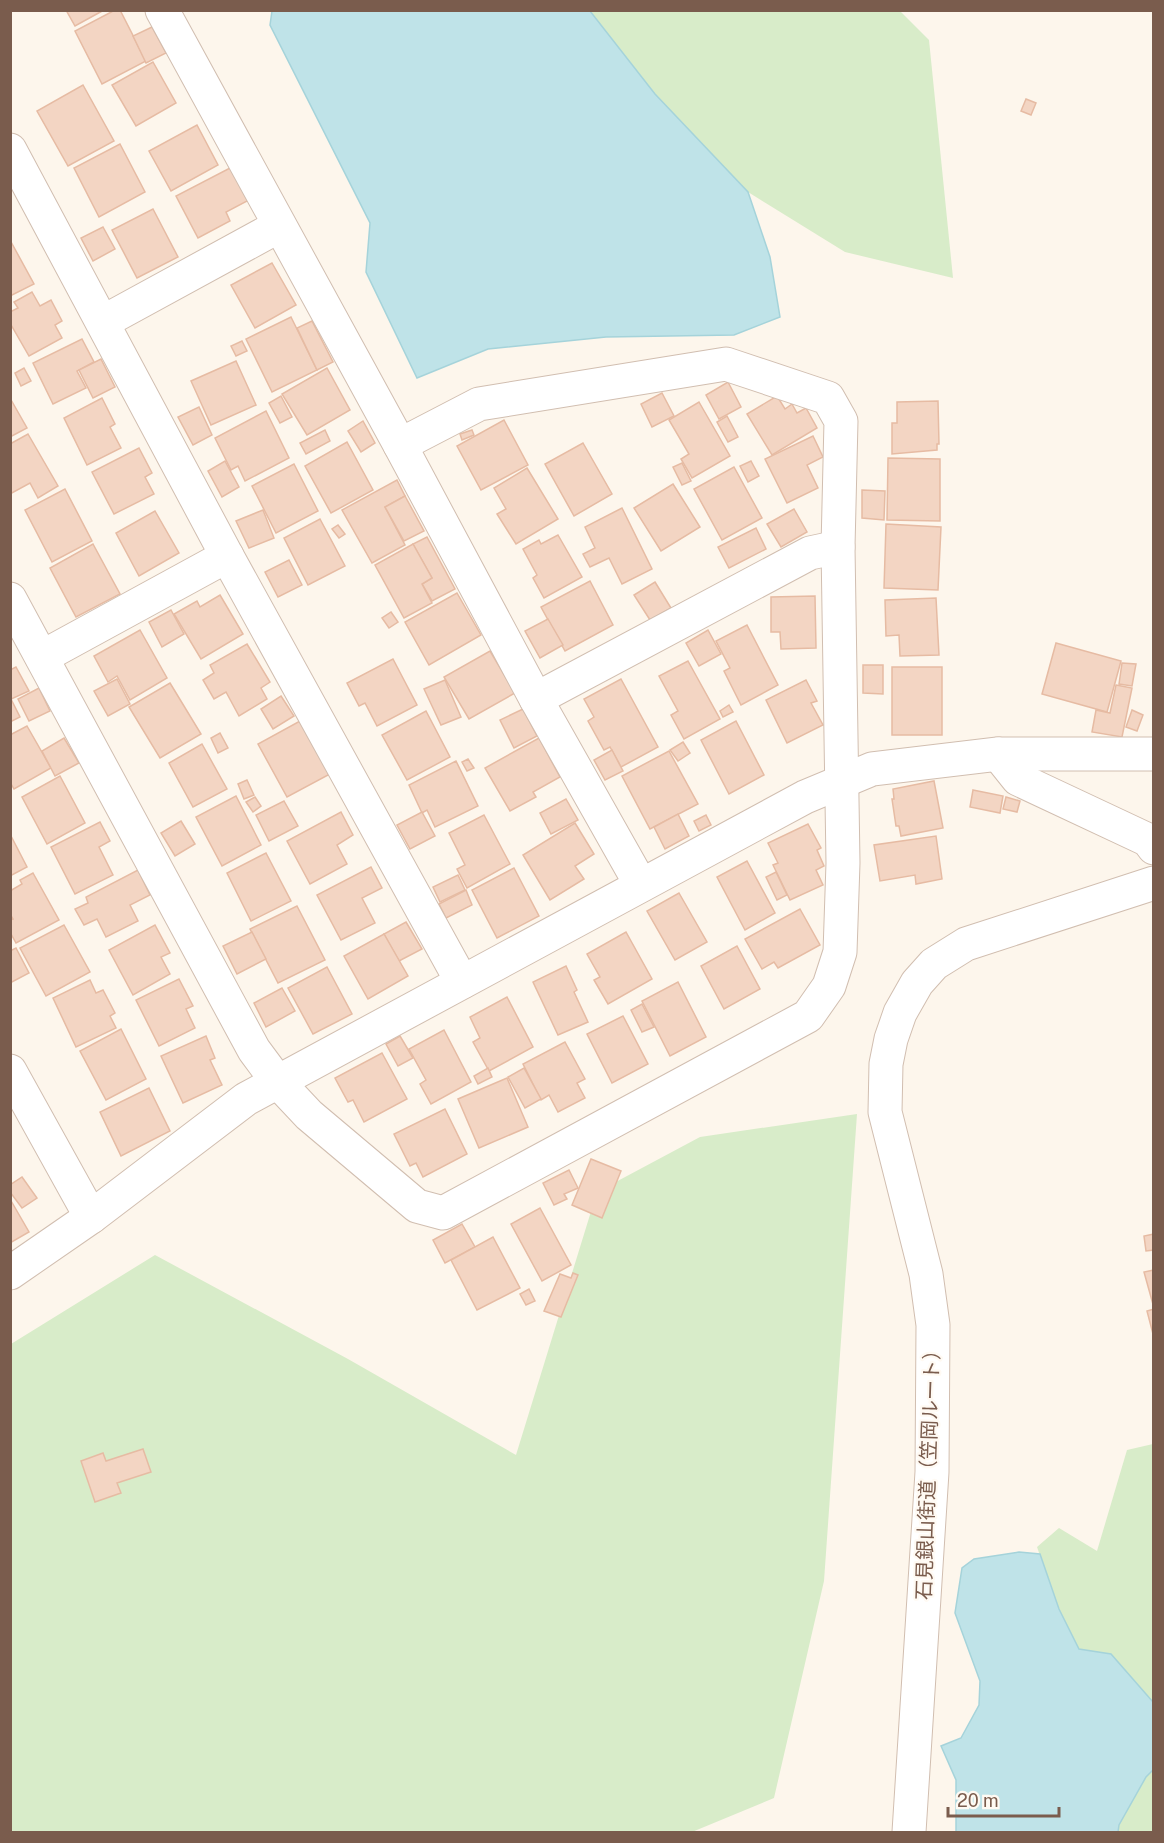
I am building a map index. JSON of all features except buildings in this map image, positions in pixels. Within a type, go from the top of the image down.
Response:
[{"type":"street","points":[[162,10],[536,699],[641,885]]},
{"type":"street","points":[[10,150],[227,556],[462,982]]},
{"type":"street","points":[[103,322],[279,226]]},
{"type":"street","points":[[10,599],[254,1050],[277,1081],[309,1115],[417,1206],[443,1213],[808,1016],[829,986],[840,952],[843,780],[838,547],[841,421],[828,398],[726,364],[479,404],[400,445]]},
{"type":"street","points":[[536,699],[810,553],[838,547]]},
{"type":"street","points":[[42,657],[227,556]]},
{"type":"street","points":[[998,754],[1018,779],[1148,840],[1154,848]]},
{"type":"street","points":[[10,1273],[91,1217],[246,1099],[805,797],[872,769],[998,754],[1154,754]]},
{"type":"street","name":"石見銀山街道（笠岡ルート）","points":[[909,1833],[932,1472],[933,1325],[926,1274],[885,1112],[886,1064],[891,1039],[900,1012],[917,983],[934,964],[966,944],[1154,883]]},
{"type":"street","points":[[10,1071],[91,1217]]},
{"type":"green space","points":[[590,11],[900,11],[929,40],[953,278],[845,252],[748,192],[655,94]]},
{"type":"green space","points":[[857,1114],[824,1581],[774,1798],[692,1832],[11,1832],[11,1344],[155,1255],[348,1359],[516,1455],[597,1192],[700,1137]]},
{"type":"green space","points":[[1153,1444],[1153,1702],[1111,1654],[1079,1649],[1059,1609],[1037,1547],[1059,1528],[1097,1551],[1127,1450]]},
{"type":"green space","points":[[1153,1770],[1153,1832],[1118,1832],[1119,1825],[1146,1777]]},
{"type":"water","points":[[272,11],[590,11],[655,94],[748,192],[770,257],[780,317],[734,335],[606,337],[488,349],[417,378],[366,272],[370,223],[270,25]]},
{"type":"water","points":[[1019,1552],[1040,1554],[1059,1609],[1079,1649],[1111,1654],[1153,1702],[1153,1770],[1146,1777],[1119,1825],[1118,1832],[956,1832],[956,1780],[941,1746],[961,1738],[979,1705],[980,1681],[955,1613],[962,1568],[974,1559]]}]
